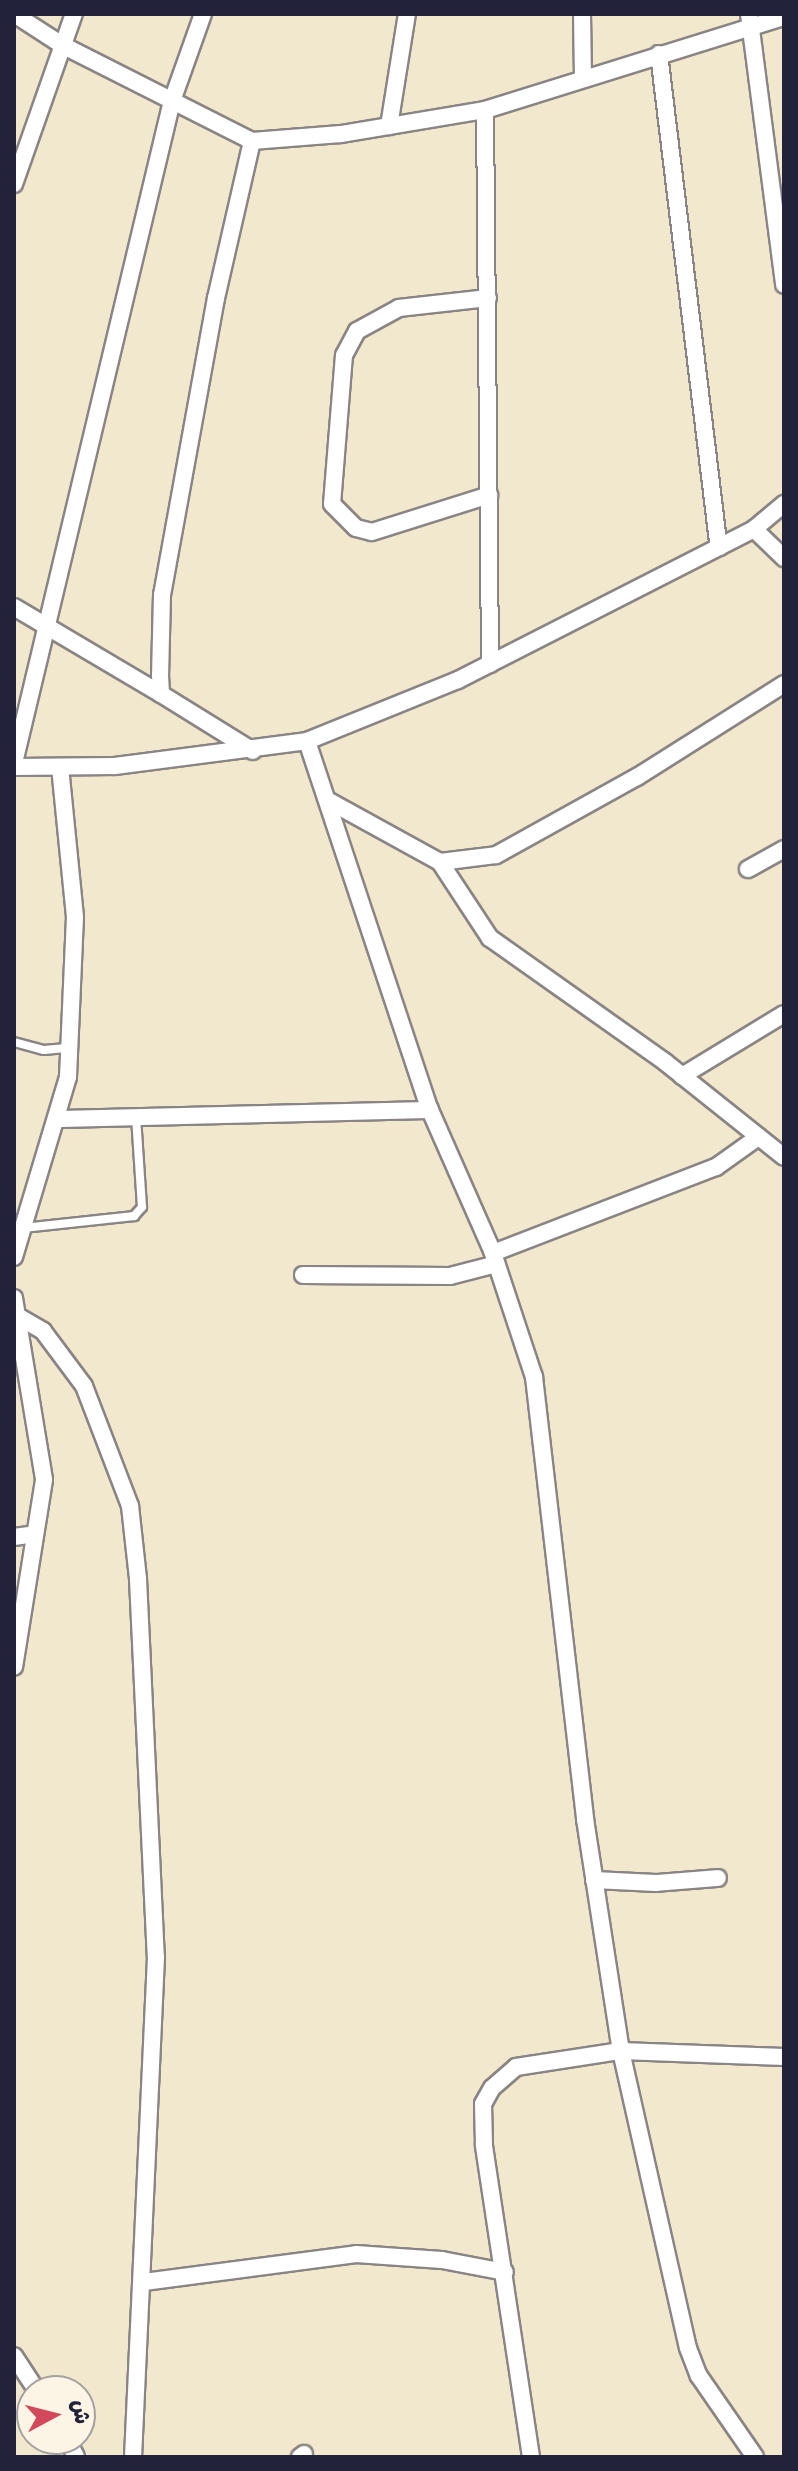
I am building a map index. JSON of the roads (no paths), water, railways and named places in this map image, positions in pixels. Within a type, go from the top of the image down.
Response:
[{"type":"street","points":[[14,14],[62,45],[252,141],[389,126],[485,110],[750,21],[784,17]]},
{"type":"street","points":[[14,184],[74,14]]},
{"type":"street","points":[[203,14],[172,101],[14,765],[60,768],[253,751],[307,741],[418,699],[490,664],[754,529],[784,504]]},
{"type":"street","points":[[389,126],[407,14]]},
{"type":"street","points":[[582,14],[583,76]]},
{"type":"street","points":[[750,21],[784,285]]},
{"type":"street","points":[[659,54],[719,547]]},
{"type":"street","points":[[485,110],[490,664]]},
{"type":"street","points":[[161,694],[162,595],[216,298],[252,141]]},
{"type":"street","points":[[488,298],[399,308],[357,331],[344,355],[332,504],[356,528],[372,532],[489,495]]},
{"type":"street","points":[[754,529],[784,558]]},
{"type":"street","points":[[14,607],[253,751]]},
{"type":"street","points":[[440,862],[485,858],[518,846],[784,684]]},
{"type":"street","points":[[307,741],[430,1110],[494,1258],[534,1377],[594,1880],[621,2051],[688,2348],[699,2376],[755,2457]]},
{"type":"street","points":[[14,1257],[59,1119],[70,1048],[75,917],[60,768]]},
{"type":"street","points":[[329,801],[440,862],[490,938],[682,1076],[784,1157]]},
{"type":"street","points":[[748,869],[784,849]]},
{"type":"street","points":[[682,1076],[784,1014]]},
{"type":"street","points":[[59,1119],[430,1110]]},
{"type":"street","points":[[303,1275],[450,1276],[716,1167],[758,1137]]},
{"type":"street","points":[[14,1298],[44,1480],[14,1667]]},
{"type":"street","points":[[19,1317],[43,1331],[84,1386],[130,1506],[145,1698],[156,1957],[144,2282],[133,2457]]},
{"type":"street","points":[[14,1537],[35,1534]]},
{"type":"street","points":[[594,1880],[656,1883],[718,1878]]},
{"type":"street","points":[[531,2457],[512,2351],[505,2272],[484,2145],[483,2104],[503,2074],[516,2067],[621,2051],[784,2057]]},
{"type":"street","points":[[144,2282],[356,2254],[442,2260],[505,2272]]},
{"type":"street","points":[[14,2356],[23,2375]]},
{"type":"lane","points":[[14,1042],[44,1050],[70,1048]]},
{"type":"lane","points":[[23,1228],[134,1216],[142,1207],[136,1117]]}]
